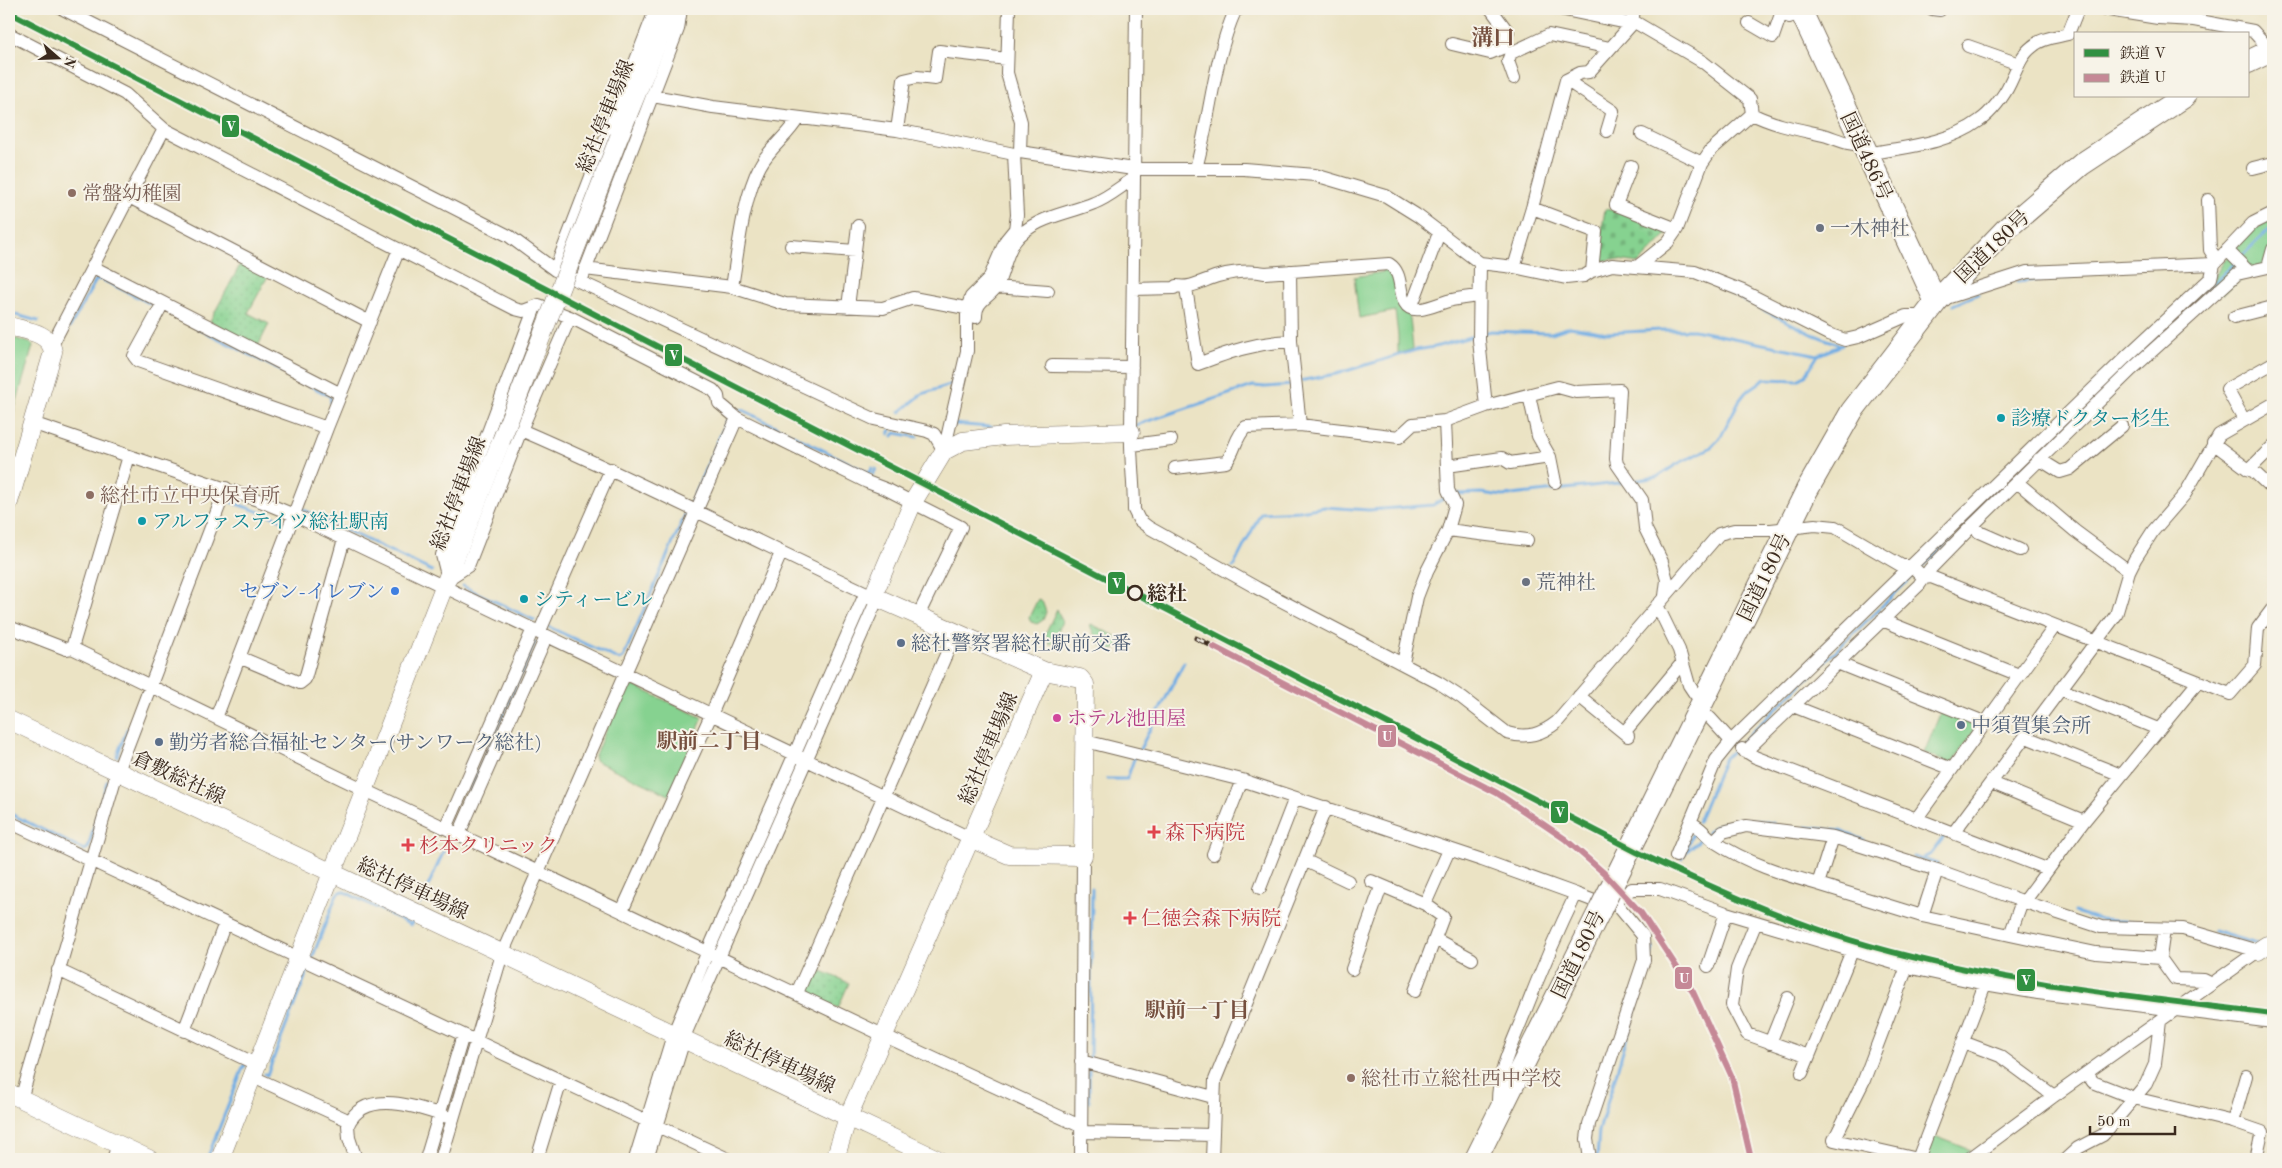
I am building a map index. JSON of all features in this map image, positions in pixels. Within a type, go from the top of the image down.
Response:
[{"type":"highway","name":"国道486号","points":[[1801,11],[1864,149],[1930,309]]},
{"type":"highway","points":[[2250,61],[2272,51]]},
{"type":"highway","name":"国道180号","points":[[1476,1159],[1499,1115],[1511,1072],[1607,905],[1637,835],[1789,527],[1852,411],[1930,309],[2006,229],[2082,164],[2182,98]]},
{"type":"main road","name":"総社停車場線","points":[[671,9],[619,137],[332,873],[848,1117],[1044,671]]},
{"type":"main road","points":[[9,326],[42,335],[52,345],[52,357],[9,502]]},
{"type":"main road","points":[[972,838],[1009,855],[1083,856],[1085,684],[1076,676],[1044,671],[873,596],[913,502],[944,451],[963,441],[1004,436],[1132,439]]},
{"type":"main road","name":"倉敷総社線","points":[[9,720],[332,873]]},
{"type":"main road","points":[[220,1159],[255,1071],[307,961],[332,873]]},
{"type":"main road","points":[[15,1096],[116,1152],[149,1159]]},
{"type":"main road","points":[[835,1159],[848,1117],[937,1159]]},
{"type":"street","points":[[63,9],[509,236],[556,270],[874,419],[928,431],[934,434],[944,451]]},
{"type":"street","points":[[556,270],[653,16],[658,9]]},
{"type":"street","points":[[580,282],[678,29],[681,9]]},
{"type":"street","points":[[971,309],[996,287],[1017,232],[1017,153],[1021,122],[1007,73],[1009,9]]},
{"type":"street","points":[[1136,9],[1132,439],[1134,510],[1139,520],[1148,527],[1257,588],[1403,663],[1462,698],[1504,731],[1514,735],[1527,736],[1542,732],[1557,722],[1719,534],[1734,530],[1771,530],[1815,525],[1835,527],[1902,566],[2230,694],[2255,665],[2258,628],[2273,608]]},
{"type":"street","points":[[1196,168],[1206,133],[1218,59],[1235,9]]},
{"type":"street","points":[[1452,44],[1490,52],[1502,48],[1508,32],[1491,9]]},
{"type":"street","points":[[1560,9],[1633,18],[1703,62],[1750,99],[1752,114]]},
{"type":"street","points":[[1752,114],[1768,122],[1834,138],[1864,149],[1929,141],[1963,131],[1981,120],[2000,99],[2018,64],[2031,47],[2044,40],[2068,34],[2078,9]]},
{"type":"street","points":[[2102,9],[2159,13],[2253,31],[2272,51]]},
{"type":"street","points":[[1749,23],[1773,37],[1781,14],[1790,17],[1801,11]]},
{"type":"street","points":[[1514,267],[1532,208],[1566,80],[1580,73],[1589,72],[1633,18]]},
{"type":"street","points":[[9,34],[125,94],[164,129],[515,309],[522,310],[539,305],[570,317],[713,390],[718,396],[719,403],[737,418],[913,502],[960,527],[918,616]]},
{"type":"street","points":[[1514,78],[1508,62],[1511,53],[1550,35],[1610,48]]},
{"type":"street","points":[[1968,46],[2018,64]]},
{"type":"street","points":[[897,130],[904,80],[917,77],[935,79],[939,51],[1006,59]]},
{"type":"street","points":[[1566,80],[1614,112],[1607,131]]},
{"type":"street","points":[[653,96],[713,107],[897,130],[1133,174],[1196,168],[1295,172],[1341,182],[1386,196],[1418,216],[1437,237],[1480,263],[1514,267],[1566,278],[1584,276],[1592,270],[1612,265],[1695,272],[1710,277],[1828,334],[1845,340],[1858,337],[1906,316],[1930,309],[2027,272],[2237,261],[2270,266],[2273,249]]},
{"type":"street","points":[[1637,267],[1668,242],[1677,229],[1702,164],[1720,142],[1752,114]]},
{"type":"street","points":[[732,287],[740,239],[753,182],[760,165],[772,149],[792,129],[798,118]]},
{"type":"street","points":[[52,345],[164,129]]},
{"type":"street","points":[[1642,134],[1702,164]]},
{"type":"street","points":[[2253,168],[2273,163]]},
{"type":"street","points":[[1631,166],[1616,205],[1677,229]]},
{"type":"street","points":[[944,451],[968,342],[971,297],[989,279],[1006,240],[1017,232],[1050,218],[1094,203],[1133,174]]},
{"type":"street","points":[[129,197],[370,322]]},
{"type":"street","points":[[1739,747],[1917,572],[2126,357],[2212,278],[2216,262],[2210,250],[2208,200]]},
{"type":"street","points":[[1532,208],[1596,232],[1592,270]]},
{"type":"street","points":[[1676,856],[1702,830],[1716,760],[1739,747],[1793,706],[1882,620],[1917,572],[1973,525],[2132,370],[2237,274],[2237,261],[2253,223],[2273,212]]},
{"type":"street","points":[[848,307],[858,226]]},
{"type":"street","points":[[1411,308],[1437,237]]},
{"type":"street","points":[[791,246],[855,251]]},
{"type":"street","points":[[216,718],[327,428],[399,249]]},
{"type":"street","points":[[1480,263],[1479,336],[1486,406]]},
{"type":"street","points":[[1133,289],[1174,288],[1176,286],[1186,288],[1217,276],[1251,271],[1264,273],[1389,264],[1394,267],[1398,274],[1404,302],[1411,308],[1421,308],[1450,300],[1479,296]]},
{"type":"street","points":[[93,267],[341,394]]},
{"type":"street","points":[[585,269],[732,287],[785,304],[884,308],[913,298],[971,309]]},
{"type":"street","points":[[1290,271],[1291,341],[1300,425]]},
{"type":"street","points":[[996,287],[1048,291]]},
{"type":"street","points":[[1186,288],[1198,364],[1238,349],[1263,343],[1291,341]]},
{"type":"street","points":[[163,303],[134,356],[138,361],[327,428]]},
{"type":"street","points":[[446,583],[442,555],[535,307]]},
{"type":"street","points":[[2234,317],[2273,307]]},
{"type":"street","points":[[971,309],[976,349],[974,358]]},
{"type":"street","points":[[446,583],[468,566],[522,430],[570,317]]},
{"type":"street","points":[[2244,420],[2227,389],[2273,363]]},
{"type":"street","points":[[1052,366],[1132,367]]},
{"type":"street","points":[[1175,468],[1226,462],[1230,458],[1240,432],[1246,427],[1300,425],[1399,437],[1413,424],[1445,422],[1486,406],[1558,387],[1576,392],[1620,390],[1617,464],[1642,500],[1645,528],[1654,545],[1667,580],[1661,600],[1679,650],[1688,686],[1695,694]]},
{"type":"street","points":[[1529,395],[1538,436],[1550,457],[1555,482]]},
{"type":"street","points":[[1949,831],[1992,783],[2060,690],[2092,640],[2116,615],[2129,571],[2153,531],[2185,494],[2219,435],[2273,404]]},
{"type":"street","points":[[441,1159],[502,954],[626,674],[693,510],[737,418]]},
{"type":"street","points":[[1403,663],[1418,597],[1427,572],[1448,530],[1455,505],[1451,496],[1447,466],[1445,422]]},
{"type":"street","points":[[32,423],[226,488],[294,515],[446,583],[539,633],[972,838]]},
{"type":"street","points":[[2039,459],[2060,472],[2070,469],[2122,426]]},
{"type":"street","points":[[522,430],[611,468],[781,553],[873,596],[875,604],[800,757],[678,1037],[652,1124],[647,1159]]},
{"type":"street","points":[[1132,439],[1171,440]]},
{"type":"street","points":[[2213,443],[2249,470],[2251,469],[2268,485]]},
{"type":"street","points":[[2251,469],[2273,446]]},
{"type":"street","points":[[72,648],[129,456]]},
{"type":"street","points":[[1447,466],[1502,458],[1510,463],[1550,457]]},
{"type":"street","points":[[453,831],[611,468]]},
{"type":"street","points":[[2017,482],[2075,531],[2129,571]]},
{"type":"street","points":[[15,1096],[58,970],[118,772],[226,488]]},
{"type":"street","points":[[1973,525],[1980,532],[2020,550]]},
{"type":"street","points":[[1448,530],[1527,540]]},
{"type":"street","points":[[239,657],[300,683],[305,680],[344,539]]},
{"type":"street","points":[[622,911],[711,715],[781,553]]},
{"type":"street","points":[[1882,620],[2019,675]]},
{"type":"street","points":[[1917,818],[1984,722],[2055,626]]},
{"type":"street","points":[[9,627],[66,649],[72,648],[364,790],[797,993],[1081,1129],[1213,1135]]},
{"type":"street","points":[[797,993],[956,632]]},
{"type":"street","points":[[1579,696],[1628,732],[1682,663]]},
{"type":"street","points":[[1837,663],[1984,722]]},
{"type":"street","points":[[2010,935],[2025,899],[2047,869],[2158,729],[2198,682]]},
{"type":"street","points":[[2060,690],[2158,729]]},
{"type":"street","points":[[1793,706],[1952,769]]},
{"type":"street","points":[[1710,718],[1739,747],[2047,869]]},
{"type":"street","points":[[2026,737],[2121,775]]},
{"type":"street","points":[[1085,741],[1242,780],[1326,807],[1607,905],[1642,936],[1644,960],[1589,1124],[1587,1139],[1590,1159]]},
{"type":"street","points":[[1213,854],[1242,780]]},
{"type":"street","points":[[1992,783],[2084,821]]},
{"type":"street","points":[[1260,888],[1295,798]]},
{"type":"street","points":[[1212,1159],[1215,1080],[1326,807]]},
{"type":"street","points":[[10,826],[90,860],[728,1159]]},
{"type":"street","points":[[1702,830],[1723,832],[1746,826],[1833,837],[1906,856],[1937,870],[2101,927],[2183,929],[2265,946]]},
{"type":"street","points":[[1702,830],[1768,870],[1922,916],[2096,952],[2160,958]]},
{"type":"street","points":[[1818,884],[1833,837]]},
{"type":"street","points":[[1425,904],[1449,850]]},
{"type":"street","points":[[1081,1159],[1081,1129],[1087,1062],[1083,856]]},
{"type":"street","points":[[1304,860],[1348,881]]},
{"type":"street","points":[[1922,916],[1937,870]]},
{"type":"street","points":[[1352,969],[1376,884],[1425,904],[1443,917],[1415,991]]},
{"type":"street","points":[[1607,905],[1632,889],[1660,888],[1726,913],[1907,967],[1985,984],[2174,1011],[2273,1022]]},
{"type":"street","points":[[1511,1072],[1553,941],[1576,894]]},
{"type":"street","points":[[1708,966],[1726,913]]},
{"type":"street","points":[[1756,922],[1737,969],[1732,1005],[1747,1034],[1809,1056]]},
{"type":"street","points":[[184,1031],[225,923]]},
{"type":"street","points":[[2164,929],[2160,958],[2175,979],[2204,980],[2212,984]]},
{"type":"street","points":[[1435,939],[1472,959]]},
{"type":"street","points":[[1969,1159],[2265,946]]},
{"type":"street","points":[[1802,1073],[1852,951]]},
{"type":"street","points":[[1907,967],[1864,1080],[1834,1140],[1918,1159],[1985,984]]},
{"type":"street","points":[[58,970],[184,1031],[350,1121]]},
{"type":"street","points":[[1770,1042],[1788,998]]},
{"type":"street","points":[[2066,1159],[2078,1148],[2103,1135],[2146,1084],[2155,1064],[2160,1021]]},
{"type":"street","points":[[426,1159],[463,1035]]},
{"type":"street","points":[[1963,1042],[2000,1056],[2054,1096]]},
{"type":"street","points":[[1087,1062],[1213,1097]]},
{"type":"street","points":[[2087,1073],[2093,1082],[2134,1098],[2233,1122],[2262,1132],[2256,1159]]},
{"type":"street","points":[[2233,1122],[2246,1076]]},
{"type":"street","points":[[537,1159],[561,1081]]},
{"type":"street","points":[[356,1159],[348,1131],[350,1121],[359,1110],[385,1102],[397,1103],[453,1119]]},
{"type":"street","points":[[635,1159],[652,1124]]},
{"type":"green space","points":[[1605,209],[1625,213],[1670,231],[1639,263],[1612,259],[1597,263]]},
{"type":"green space","points":[[2273,216],[2273,271],[2244,277],[2223,294],[2212,284],[2222,264],[2246,237]]},
{"type":"green space","points":[[243,263],[268,276],[248,313],[269,324],[258,346],[210,321],[240,265]]},
{"type":"green space","points":[[1383,268],[1390,269],[1410,318],[1413,349],[1398,354],[1395,311],[1359,318],[1354,277],[1383,272]]},
{"type":"green space","points":[[9,337],[31,343],[33,346],[9,428]]},
{"type":"green space","points":[[1038,599],[1042,601],[1046,612],[1043,620],[1037,624],[1031,622],[1029,617]]},
{"type":"green space","points":[[1057,609],[1062,621],[1054,642],[1050,644],[1045,634]]},
{"type":"green space","points":[[1091,624],[1117,637],[1119,643],[1117,648],[1110,651],[1103,647],[1095,637]]},
{"type":"green space","points":[[632,685],[701,717],[702,720],[669,795],[596,761],[594,757],[625,687]]},
{"type":"green space","points":[[1942,709],[1980,723],[1951,764],[1924,753]]},
{"type":"green space","points":[[815,968],[849,983],[838,1008],[807,994],[805,989]]},
{"type":"green space","points":[[1932,1135],[1971,1150],[1959,1159],[1924,1159]]},
{"type":"waterway","points":[[2240,258],[2273,225]]},
{"type":"waterway","points":[[2135,358],[2236,262]]},
{"type":"waterway","points":[[2017,282],[2073,276]]},
{"type":"waterway","points":[[70,327],[96,280],[101,279],[151,304]]},
{"type":"waterway","points":[[1722,289],[1812,334],[1838,344]]},
{"type":"waterway","points":[[1953,305],[1978,294]]},
{"type":"waterway","points":[[9,313],[38,321]]},
{"type":"waterway","points":[[194,326],[330,396],[331,403]]},
{"type":"waterway","points":[[1483,333],[1491,331],[1551,333],[1570,327],[1607,333],[1694,330],[1818,355],[1842,345]]},
{"type":"waterway","points":[[1299,381],[1336,374],[1416,350],[1435,347],[1477,335]]},
{"type":"waterway","points":[[1633,481],[1657,477],[1677,464],[1710,448],[1720,438],[1739,401],[1746,392],[1765,379],[1797,380],[1805,376],[1818,355]]},
{"type":"waterway","points":[[900,412],[922,394],[956,383]]},
{"type":"waterway","points":[[1136,425],[1253,386],[1292,385]]},
{"type":"waterway","points":[[739,410],[743,410],[869,473],[872,468]]},
{"type":"waterway","points":[[690,504],[728,418]]},
{"type":"waterway","points":[[954,424],[1000,428]]},
{"type":"waterway","points":[[889,434],[891,430]]},
{"type":"waterway","points":[[893,436],[895,433],[917,437]]},
{"type":"waterway","points":[[873,474],[876,469]]},
{"type":"waterway","points":[[1454,494],[1481,493],[1503,496],[1627,482]]},
{"type":"waterway","points":[[1233,567],[1261,513],[1299,511],[1324,507],[1369,510],[1433,505],[1448,496]]},
{"type":"waterway","points":[[231,502],[283,520]]},
{"type":"waterway","points":[[302,509],[432,571]]},
{"type":"waterway","points":[[549,627],[620,660],[623,658],[687,510]]},
{"type":"waterway","points":[[1919,570],[1951,539]]},
{"type":"waterway","points":[[1698,822],[1724,759],[1915,574]]},
{"type":"waterway","points":[[463,586],[534,620]]},
{"type":"waterway","points":[[453,829],[535,642]]},
{"type":"waterway","points":[[1139,751],[1184,662]]},
{"type":"waterway","points":[[117,756],[127,729]]},
{"type":"waterway","points":[[1107,779],[1127,779],[1135,756]]},
{"type":"waterway","points":[[9,813],[84,850],[88,848],[107,781]]},
{"type":"waterway","points":[[1708,832],[1723,823],[1731,821],[1756,820],[1773,823]]},
{"type":"waterway","points":[[1806,827],[1840,831],[1863,840]]},
{"type":"waterway","points":[[1682,859],[1694,830]]},
{"type":"waterway","points":[[1923,858],[1931,854],[1946,834]]},
{"type":"waterway","points":[[420,904],[451,835]]},
{"type":"waterway","points":[[1686,852],[1704,836]]},
{"type":"waterway","points":[[1914,856],[1937,864]]},
{"type":"waterway","points":[[1997,885],[2024,895]]},
{"type":"waterway","points":[[1090,1060],[1092,888]]},
{"type":"waterway","points":[[311,961],[337,894],[343,891],[411,925],[412,922]]},
{"type":"waterway","points":[[2075,912],[2101,920],[2142,922]]},
{"type":"waterway","points":[[2213,931],[2257,944]]},
{"type":"waterway","points":[[1649,962],[1653,948]]},
{"type":"waterway","points":[[265,1074],[267,1075],[309,967]]},
{"type":"waterway","points":[[1597,1159],[1599,1131],[1646,973]]},
{"type":"waterway","points":[[207,1159],[245,1066]]},
{"type":"waterway","points":[[1089,1067],[1089,1102]]},
{"type":"railway","points":[[1196,638],[1214,647]]},
{"type":"rail line","name":"V","points":[[9,12],[1637,852],[1715,888],[1768,911],[1822,931],[1954,967],[2113,994],[2273,1014]]},
{"type":"rail line","name":"U","points":[[1214,647],[1497,793],[1565,839],[1604,873],[1641,913],[1693,992],[1732,1077],[1751,1159]]},
{"type":"place","name":"常盤幼稚園","points":[[72,193]]},
{"type":"place","name":"一木神社","points":[[1820,228]]},
{"type":"place","name":"診療ドクター杉生","points":[[2001,418]]},
{"type":"place","name":"総社市立中央保育所","points":[[90,495]]},
{"type":"place","name":"アルファステイツ総社駅南","points":[[142,521]]},
{"type":"place","name":"荒神社","points":[[1526,582]]},
{"type":"place","name":"セブン-イレブン","points":[[395,591]]},
{"type":"place","name":"総社","points":[[1135,593]]},
{"type":"place","name":"シティービル","points":[[524,599]]},
{"type":"place","name":"総社警察署総社駅前交番","points":[[901,643]]},
{"type":"place","name":"ホテル池田屋","points":[[1057,718]]},
{"type":"place","name":"中須賀集会所","points":[[1961,725]]},
{"type":"place","name":"勤労者総合福祉センター(サンワーク総社)","points":[[159,742]]},
{"type":"place","name":"森下病院","points":[[1154,832]]},
{"type":"place","name":"杉本クリニック","points":[[408,845]]},
{"type":"place","name":"仁徳会森下病院","points":[[1130,918]]},
{"type":"place","name":"総社市立総社西中学校","points":[[1351,1078]]},
{"type":"district","name":"溝口","points":[[1493,37]]},
{"type":"district","name":"駅前二丁目","points":[[709,741]]},
{"type":"district","name":"駅前一丁目","points":[[1197,1010]]}]
